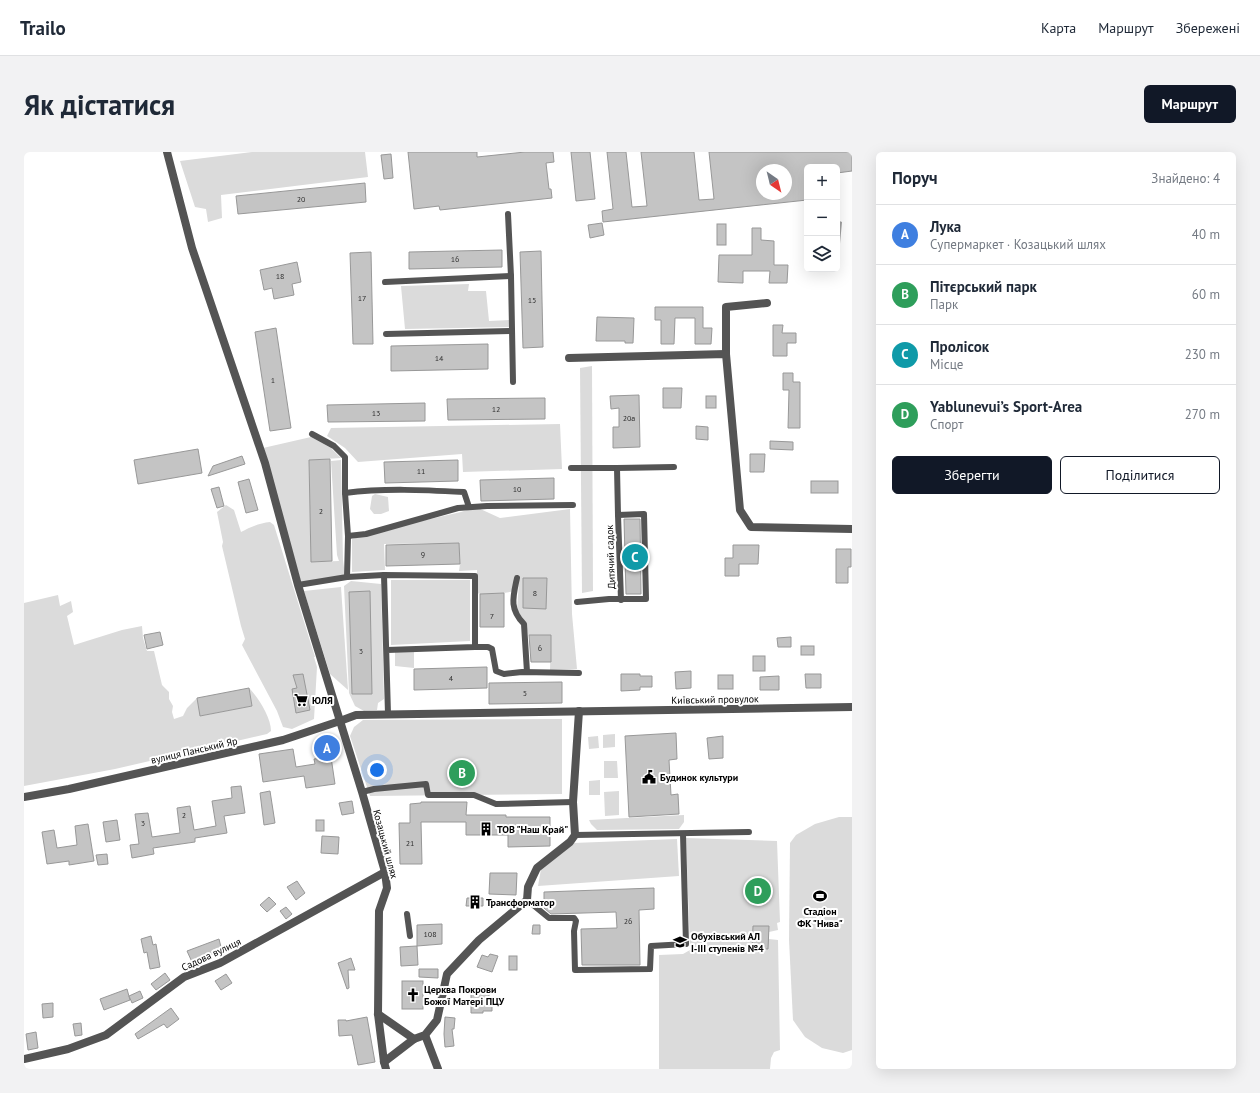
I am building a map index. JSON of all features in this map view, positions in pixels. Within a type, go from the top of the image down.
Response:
[{"type":"street","points":[[167,152],[192,248],[264,463],[298,585],[340,721]]},
{"type":"street","points":[[767,303],[726,307],[726,354],[740,510],[751,526],[852,529]]},
{"type":"street","points":[[569,358],[726,354]]},
{"type":"street","name":"Київський провулок","points":[[388,714],[852,707]]},
{"type":"street","points":[[385,1065],[414,1039],[425,1035],[436,1020],[447,974],[479,940],[527,900],[528,887],[537,868],[570,842],[575,835],[573,802],[579,711]]},
{"type":"street","name":"вулиця Панський Яр","points":[[24,797],[69,789],[283,740],[356,715],[388,714]]},
{"type":"street","name":"Козацький шлях","points":[[340,721],[385,872],[387,888],[378,912],[378,1014],[385,1065]]},
{"type":"street","name":"Садова вулиця","points":[[24,1059],[68,1049],[106,1035],[184,977],[220,963],[385,872]]},
{"type":"street","points":[[378,1014],[414,1039]]},
{"type":"street","points":[[425,1035],[438,1069]]},
{"type":"lane","points":[[508,214],[513,382]]},
{"type":"lane","points":[[385,282],[511,276]]},
{"type":"lane","points":[[386,334],[512,331]]},
{"type":"lane","points":[[312,434],[334,446],[345,457],[345,492],[348,536],[347,577]]},
{"type":"lane","points":[[571,468],[674,467]]},
{"type":"lane","name":"Дитячий садок","points":[[617,468],[621,600]]},
{"type":"lane","points":[[345,492],[403,489],[464,492],[469,507]]},
{"type":"lane","points":[[348,536],[366,534],[458,508],[573,505]]},
{"type":"lane","name":"Дитячий садок","points":[[577,602],[609,599],[646,599],[644,514],[618,514]]},
{"type":"lane","points":[[298,585],[347,577],[384,575],[474,576],[475,647]]},
{"type":"lane","points":[[384,575],[388,714]]},
{"type":"lane","points":[[517,578],[514,594],[514,612],[524,624],[527,672]]},
{"type":"lane","points":[[386,650],[488,647],[492,649],[496,671],[504,674],[527,672],[579,673]]},
{"type":"lane","points":[[362,792],[374,788],[426,784],[428,795],[474,795],[496,804],[573,802]]},
{"type":"lane","points":[[575,835],[749,832]]},
{"type":"lane","points":[[527,900],[548,918],[574,918],[576,921],[574,931],[575,970],[650,969],[651,946],[686,944],[683,834]]},
{"type":"lane","points":[[407,914],[410,936]]},
{"type":"shaded area","points":[[252,152],[365,152],[368,177],[221,195],[222,218],[208,222],[206,209],[195,207],[180,161]]},
{"type":"shaded area","points":[[840,221],[842,222],[840,243]]},
{"type":"shaded area","points":[[469,284],[468,291],[486,291],[489,321],[511,320],[511,327],[405,329],[401,286]]},
{"type":"shaded area","points":[[592,366],[593,591],[582,593],[580,368]]},
{"type":"shaded area","points":[[560,424],[562,469],[463,472],[462,454],[358,462],[345,448],[327,436],[331,428]]},
{"type":"shaded area","points":[[311,437],[331,448],[341,458],[309,460],[311,562],[339,561],[337,555],[331,461],[341,460],[343,560],[345,575],[301,582],[263,448]]},
{"type":"shaded area","points":[[375,494],[388,497],[389,511],[381,514],[374,514],[370,509],[372,496]]},
{"type":"shaded area","points":[[226,505],[234,510],[241,532],[263,523],[270,522],[274,525],[315,657],[317,667],[314,719],[292,729],[283,727],[277,711],[242,645],[245,639],[222,546],[223,542],[217,512]]},
{"type":"shaded area","points":[[476,507],[500,518],[570,509],[572,614],[577,669],[550,670],[551,635],[528,635],[525,621],[517,610],[519,581],[515,591],[504,593],[477,593],[477,570],[459,571],[459,543],[384,544],[385,570],[352,572],[352,539]]},
{"type":"shaded area","points":[[391,580],[470,580],[470,641],[391,645]]},
{"type":"shaded area","points":[[351,581],[381,584],[384,699],[378,703],[377,710],[364,711],[355,706],[349,693],[344,586]]},
{"type":"shaded area","points":[[341,587],[348,690],[330,674],[304,591]]},
{"type":"shaded area","points":[[58,595],[60,606],[71,601],[73,612],[67,616],[74,645],[122,630],[142,626],[143,638],[147,651],[154,651],[162,685],[169,692],[169,699],[173,706],[172,712],[174,719],[183,716],[187,708],[197,698],[201,716],[252,706],[249,688],[263,708],[269,720],[271,731],[267,734],[115,769],[24,786],[24,603]]},
{"type":"shaded area","points":[[414,649],[414,668],[395,666],[395,650]]},
{"type":"shaded area","points":[[562,719],[562,794],[370,796],[350,736],[354,727],[363,720]]},
{"type":"shaded area","points":[[615,734],[615,747],[603,748],[603,735]]},
{"type":"shaded area","points":[[598,736],[599,748],[589,749],[588,737]]},
{"type":"shaded area","points":[[604,761],[617,761],[618,778],[604,778]]},
{"type":"shaded area","points":[[600,780],[600,795],[589,795],[589,781]]},
{"type":"shaded area","points":[[619,791],[619,815],[605,816],[604,792]]},
{"type":"shaded area","points":[[684,815],[684,822],[679,829],[597,830],[589,820]]},
{"type":"shaded area","name":"Стадіон ФК \"Нива\"","points":[[839,817],[852,817],[852,1050],[843,1053],[822,1048],[805,1037],[793,1020],[789,940],[790,843],[796,835],[815,824]]},
{"type":"shaded area","points":[[686,838],[777,841],[780,922],[777,923],[778,930],[769,932],[769,939],[778,940],[780,1050],[774,1052],[771,1058],[770,1069],[659,1069],[659,955],[683,954],[690,950]]},
{"type":"shaded area","points":[[677,839],[679,876],[538,886],[541,869],[573,843]]},
{"type":"building","points":[[408,152],[477,152],[477,157],[525,152],[553,152],[554,162],[546,163],[549,189],[551,189],[552,198],[440,210],[439,206],[414,209]]},
{"type":"building","points":[[571,152],[590,152],[595,199],[576,201]]},
{"type":"building","points":[[607,152],[626,152],[632,207],[647,206],[641,152],[694,152],[699,200],[714,199],[709,152],[852,152],[852,171],[840,173],[840,164],[804,164],[804,200],[603,222],[602,211],[613,209]]},
{"type":"building","points":[[391,154],[393,178],[384,179],[381,155]]},
{"type":"building","points":[[365,183],[366,202],[238,214],[236,196]]},
{"type":"building","points":[[602,223],[604,235],[590,238],[588,225]]},
{"type":"building","points":[[717,224],[726,224],[726,245],[717,245]]},
{"type":"building","points":[[752,228],[761,228],[761,240],[774,241],[774,265],[788,265],[787,283],[769,283],[770,271],[743,271],[743,283],[718,282],[719,255],[752,255]]},
{"type":"building","points":[[502,250],[502,267],[409,269],[409,252]]},
{"type":"building","points":[[541,251],[543,347],[523,348],[520,252]]},
{"type":"building","points":[[371,252],[373,344],[353,344],[350,253]]},
{"type":"building","points":[[297,262],[301,282],[292,284],[294,295],[274,299],[272,288],[264,290],[260,270]]},
{"type":"building","points":[[655,307],[703,307],[703,328],[712,328],[711,344],[695,344],[695,318],[675,318],[674,344],[661,344],[661,320],[655,320]]},
{"type":"building","points":[[597,317],[634,318],[633,343],[625,343],[625,341],[596,341]]},
{"type":"building","points":[[773,325],[783,325],[782,333],[796,333],[796,343],[787,343],[787,356],[773,356]]},
{"type":"building","points":[[276,328],[291,428],[270,431],[255,332]]},
{"type":"building","points":[[488,344],[488,369],[391,371],[391,346]]},
{"type":"building","points":[[783,373],[793,373],[793,382],[800,382],[800,428],[788,428],[789,390],[783,390]]},
{"type":"building","points":[[663,388],[682,388],[681,408],[663,408]]},
{"type":"building","points":[[639,395],[640,447],[613,448],[613,427],[619,427],[619,408],[611,409],[610,396]]},
{"type":"building","points":[[706,396],[716,396],[716,408],[706,408]]},
{"type":"building","points":[[545,398],[545,419],[448,420],[447,399]]},
{"type":"building","points":[[425,403],[425,421],[328,422],[327,405]]},
{"type":"building","points":[[696,426],[708,427],[708,440],[696,439]]},
{"type":"building","points":[[770,441],[793,442],[793,450],[770,449]]},
{"type":"building","points":[[198,449],[202,473],[138,484],[134,460]]},
{"type":"building","points":[[750,454],[765,454],[764,472],[750,472]]},
{"type":"building","points":[[242,456],[245,464],[208,476],[213,466]]},
{"type":"building","points":[[330,459],[332,561],[311,562],[309,460]]},
{"type":"building","points":[[458,460],[458,481],[385,483],[384,462]]},
{"type":"building","points":[[554,478],[554,499],[481,501],[480,480]]},
{"type":"building","points":[[249,479],[258,510],[246,513],[238,482]]},
{"type":"building","points":[[811,481],[838,481],[838,493],[811,493]]},
{"type":"building","points":[[219,487],[224,506],[217,508],[211,489]]},
{"type":"building","points":[[624,519],[640,519],[641,594],[626,594]]},
{"type":"building","points":[[459,543],[460,564],[386,566],[386,545]]},
{"type":"building","points":[[733,545],[759,545],[758,564],[739,564],[739,576],[725,576],[725,558],[733,558]]},
{"type":"building","points":[[836,549],[851,549],[851,567],[848,567],[848,583],[836,583]]},
{"type":"building","points":[[523,578],[547,578],[546,609],[523,608]]},
{"type":"building","points":[[370,591],[372,694],[352,694],[349,592]]},
{"type":"building","points":[[504,593],[504,627],[480,627],[480,594]]},
{"type":"building","points":[[160,632],[163,645],[147,649],[144,635]]},
{"type":"building","points":[[529,635],[551,635],[551,662],[531,662]]},
{"type":"building","points":[[791,637],[791,647],[778,647],[777,638]]},
{"type":"building","points":[[801,646],[814,646],[814,655],[801,655]]},
{"type":"building","points":[[753,656],[765,656],[765,671],[753,671]]},
{"type":"building","points":[[487,667],[487,688],[414,690],[414,669]]},
{"type":"building","points":[[691,671],[691,688],[676,689],[675,672]]},
{"type":"building","name":"ЮЛЯ","points":[[303,674],[310,710],[296,713],[292,689],[297,688],[293,675]]},
{"type":"building","points":[[621,674],[640,674],[640,676],[652,676],[652,687],[640,687],[640,690],[621,691]]},
{"type":"building","points":[[805,674],[821,674],[821,688],[806,688]]},
{"type":"building","points":[[718,675],[733,675],[733,689],[718,689]]},
{"type":"building","points":[[779,676],[779,690],[760,690],[760,677]]},
{"type":"building","points":[[562,682],[562,703],[489,704],[489,683]]},
{"type":"building","points":[[249,688],[252,706],[200,716],[197,698]]},
{"type":"building","name":"Будинок культури","points":[[676,733],[677,759],[669,760],[671,795],[678,794],[679,814],[629,817],[625,736]]},
{"type":"building","points":[[723,736],[723,758],[709,759],[707,738]]},
{"type":"building","points":[[293,749],[296,767],[315,764],[314,759],[331,757],[335,784],[306,788],[304,776],[263,782],[259,754]]},
{"type":"building","points":[[241,786],[245,813],[224,816],[227,833],[195,838],[195,842],[153,848],[154,854],[132,858],[130,845],[139,844],[135,814],[148,813],[152,837],[180,833],[177,808],[190,806],[194,830],[216,826],[212,801],[232,798],[231,787]]},
{"type":"building","points":[[270,791],[275,823],[264,825],[260,793]]},
{"type":"building","points":[[352,801],[354,813],[342,815],[339,803]]},
{"type":"building","points":[[421,802],[467,802],[466,815],[550,817],[550,846],[508,847],[508,835],[466,835],[466,822],[421,822],[422,864],[400,864],[399,823],[410,823],[410,804]]},
{"type":"building","points":[[117,820],[120,840],[106,842],[103,822]]},
{"type":"building","points":[[316,820],[324,820],[324,831],[316,831]]},
{"type":"building","points":[[88,824],[94,861],[69,865],[69,861],[47,864],[42,832],[54,830],[57,848],[77,845],[75,826]]},
{"type":"building","points":[[322,836],[339,837],[338,854],[321,853]]},
{"type":"building","points":[[107,854],[108,864],[98,865],[96,855]]},
{"type":"building","points":[[490,873],[517,873],[516,895],[489,894]]},
{"type":"building","points":[[297,881],[305,893],[296,900],[287,887]]},
{"type":"building","points":[[654,888],[654,909],[639,910],[640,965],[582,965],[581,929],[617,928],[616,912],[551,914],[544,908],[544,892]]},
{"type":"building","points":[[269,897],[276,904],[267,912],[260,905]]},
{"type":"building","name":"Трансформатор","points":[[467,898],[483,898],[483,906],[466,906]]},
{"type":"building","points":[[286,907],[292,914],[286,919],[280,911]]},
{"type":"building","points":[[442,924],[442,944],[417,946],[417,925]]},
{"type":"building","points":[[533,925],[540,925],[540,934],[532,934]]},
{"type":"building","points":[[753,926],[769,926],[768,949],[752,948]]},
{"type":"building","points":[[151,936],[153,945],[156,944],[160,967],[150,969],[147,952],[144,953],[141,939]]},
{"type":"building","points":[[219,939],[222,951],[192,962],[187,951]]},
{"type":"building","points":[[417,946],[418,965],[401,966],[400,947]]},
{"type":"building","points":[[490,954],[498,956],[492,972],[477,967],[482,955],[488,957]]},
{"type":"building","points":[[509,956],[517,956],[517,970],[509,970]]},
{"type":"building","points":[[351,958],[355,970],[348,970],[349,988],[347,989],[338,963]]},
{"type":"building","points":[[419,969],[438,969],[438,978],[419,977]]},
{"type":"building","points":[[165,973],[170,980],[156,990],[151,984]]},
{"type":"building","points":[[226,974],[232,983],[221,990],[215,981]]},
{"type":"building","name":"Церква Покрови Божої Матері ПЦУ","points":[[402,981],[423,981],[423,1009],[402,1009]]},
{"type":"building","points":[[471,987],[489,987],[489,1000],[492,1000],[492,1011],[471,1013]]},
{"type":"building","points":[[127,989],[130,1000],[104,1010],[100,999]]},
{"type":"building","points":[[140,991],[143,998],[132,1003],[129,996]]},
{"type":"building","points":[[53,1003],[53,1017],[43,1018],[42,1004]]},
{"type":"building","points":[[171,1008],[179,1019],[167,1028],[164,1024],[138,1039],[135,1034]]},
{"type":"building","points":[[367,1017],[375,1062],[358,1065],[352,1035],[339,1036],[338,1020],[346,1021]]},
{"type":"building","points":[[445,1017],[455,1018],[454,1029],[452,1029],[454,1046],[445,1047]]},
{"type":"building","points":[[81,1023],[82,1035],[75,1036],[73,1024]]},
{"type":"building","points":[[36,1032],[38,1048],[28,1050],[26,1034]]},
{"type":"place","name":"Пролісок","points":[[635,557]]},
{"type":"place","name":"ЮЛЯ","points":[[301,700]]},
{"type":"place","name":"Лука","points":[[327,748]]},
{"type":"place","name":"Пітєрський парк","points":[[462,773]]},
{"type":"place","name":"Будинок культури","points":[[649,777]]},
{"type":"place","name":"ТОВ \"Наш Край\"","points":[[486,829]]},
{"type":"place","name":"Yablunevui’s Sport-Area","points":[[758,891]]},
{"type":"place","name":"Стадіон ФК \"Нива\"","points":[[820,896]]},
{"type":"place","name":"Трансформатор","points":[[475,902]]},
{"type":"place","name":"Обухівський АЛ І-ІІІ ступенів №4","points":[[680,942]]},
{"type":"place","name":"Церква Покрови Божої Матері ПЦУ","points":[[413,995]]}]
